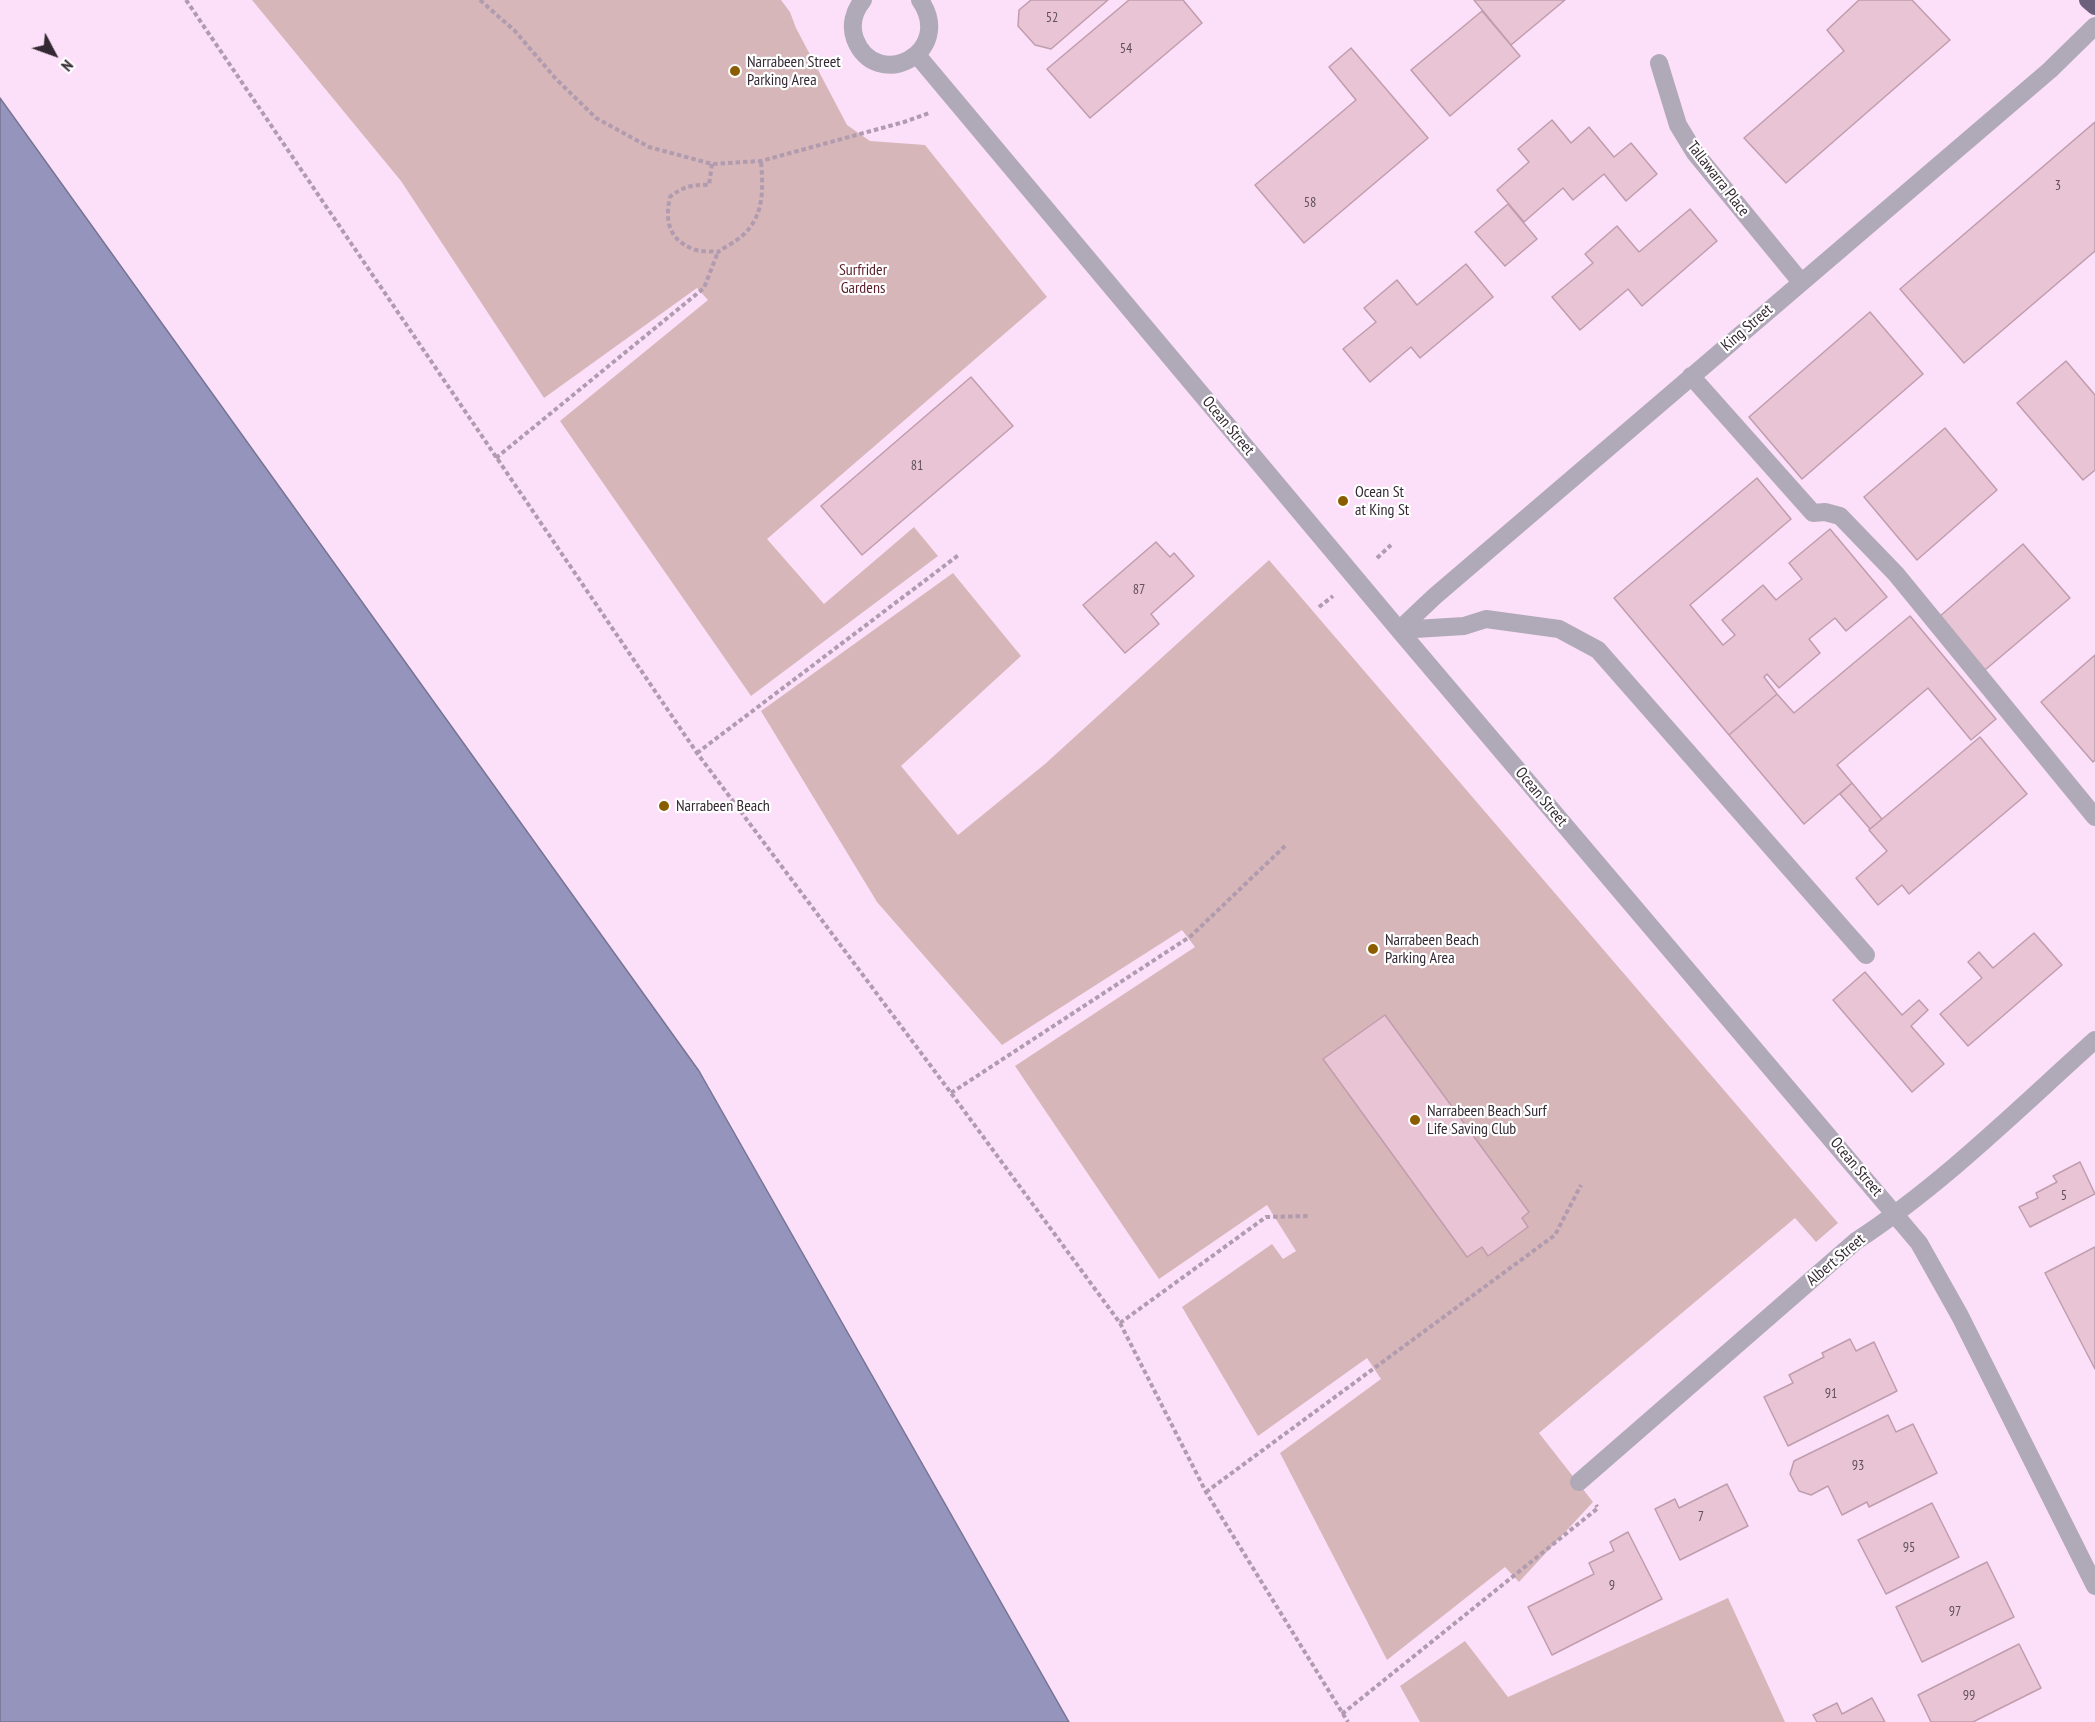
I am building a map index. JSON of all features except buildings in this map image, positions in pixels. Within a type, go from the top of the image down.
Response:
[{"type":"highway","points":[[2088,0],[2095,6]]},
{"type":"street","points":[[863,0],[853,20],[853,33],[858,46],[865,55],[874,61],[886,64],[907,61],[924,47],[930,27],[929,17],[920,0]]},
{"type":"street","name":"King Street","points":[[1398,630],[2050,70],[2095,26]]},
{"type":"street","name":"Ocean Street","points":[[917,55],[1398,630],[1919,1243],[1960,1316],[2095,1586]]},
{"type":"street","name":"Tallawarra Place","points":[[1659,63],[1678,125],[1695,153],[1801,282]]},
{"type":"street","points":[[1691,376],[1813,513],[1825,512],[1840,516],[1896,574],[2095,817]]},
{"type":"street","points":[[1398,630],[1464,626],[1486,619],[1560,629],[1598,650],[1866,955]]},
{"type":"street","name":"Albert Street","points":[[1579,1482],[1857,1241],[1897,1215],[2095,1040]]},
{"type":"path","points":[[186,0],[697,753],[951,1093],[1119,1323],[1206,1492],[1348,1722]]},
{"type":"path","points":[[480,0],[515,31],[556,79],[596,118],[649,147],[712,164],[760,161],[904,122],[955,103]]},
{"type":"path","points":[[496,458],[704,288],[718,252],[743,235],[759,211],[763,190],[760,161]]},
{"type":"path","points":[[712,164],[708,185],[699,184],[682,188],[670,197],[666,214],[673,236],[694,249],[718,252]]},
{"type":"path","points":[[697,753],[960,554]]},
{"type":"path","points":[[951,1093],[1191,936],[1286,845]]},
{"type":"path","points":[[1206,1492],[1555,1235],[1581,1185]]},
{"type":"path","points":[[1119,1323],[1266,1217],[1310,1216]]},
{"type":"path","points":[[1342,1714],[1598,1508],[1579,1482]]},
{"type":"green space","name":"Surfrider Gardens","points":[[252,0],[781,0],[790,12],[796,28],[847,125],[870,141],[925,145],[1047,297],[767,539],[824,604],[914,527],[938,556],[751,696],[560,421],[708,300],[697,288],[544,398],[401,181]]},
{"type":"green space","points":[[1269,560],[1838,1223],[1816,1242],[1795,1218],[1539,1433],[1593,1502],[1519,1582],[1505,1567],[1387,1660],[1280,1453],[1381,1379],[1367,1358],[1258,1436],[1182,1307],[1272,1244],[1283,1259],[1296,1251],[1267,1205],[1159,1279],[1015,1066],[1195,947],[1182,930],[1002,1045],[877,902],[761,711],[953,573],[1021,656],[901,766],[958,835],[1045,764]]},
{"type":"green space","points":[[1728,1598],[1785,1722],[1420,1722],[1400,1686],[1465,1641],[1508,1697]]},
{"type":"water","points":[[0,98],[699,1071],[1069,1722],[0,1722]]},
{"type":"place","name":"Narrabeen Street Parking Area","points":[[735,71]]},
{"type":"place","name":"Ocean St at King St","points":[[1343,501]]},
{"type":"place","name":"Narrabeen Beach","points":[[664,806]]},
{"type":"place","name":"Narrabeen Beach Parking Area","points":[[1373,949]]},
{"type":"place","name":"Narrabeen Beach Surf Life Saving Club","points":[[1415,1120]]}]
